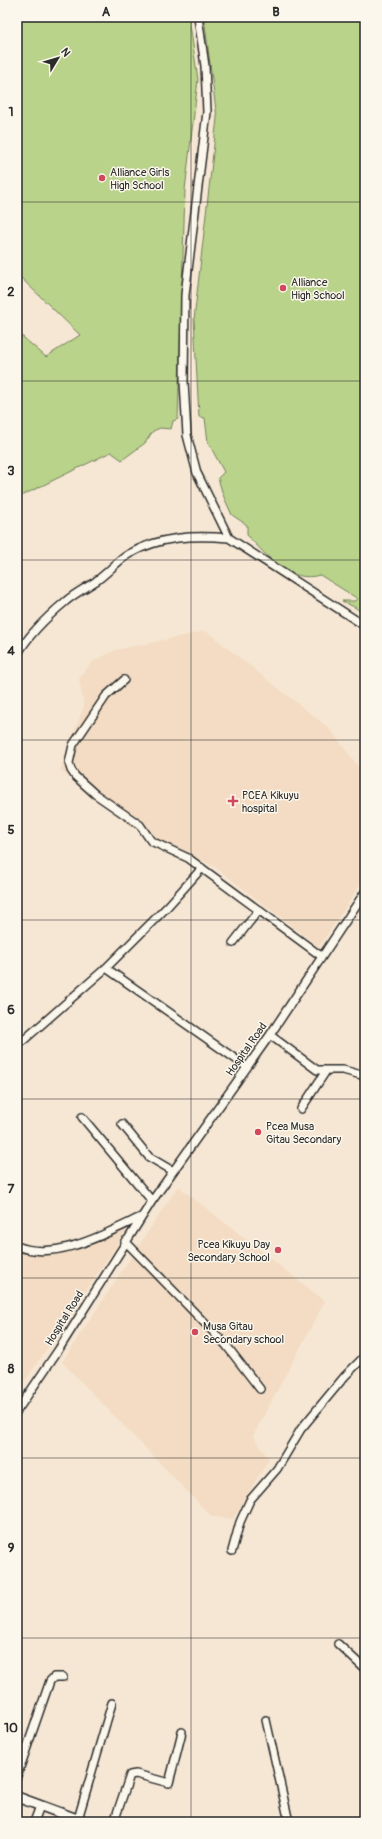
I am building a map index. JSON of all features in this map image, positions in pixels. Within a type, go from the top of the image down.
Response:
[{"type":"main road","points":[[17,1797],[81,1821]]},
{"type":"street","points":[[198,17],[206,66],[207,112],[185,295],[185,416],[189,449],[197,473],[229,538]]},
{"type":"street","points":[[17,655],[31,634],[66,600],[97,581],[128,554],[144,547],[174,538],[202,536],[229,538],[365,626]]},
{"type":"street","points":[[124,680],[106,696],[73,745],[69,763],[75,776],[95,794],[140,825],[151,841],[177,852],[202,868],[258,911],[321,956]]},
{"type":"street","points":[[17,1046],[106,968],[168,906],[202,868]]},
{"type":"street","name":"Hospital Road","points":[[17,1411],[59,1349],[125,1241],[270,1035],[321,956],[365,892]]},
{"type":"street","points":[[233,943],[258,911]]},
{"type":"street","points":[[106,968],[247,1067]]},
{"type":"street","points":[[270,1035],[317,1070],[343,1070],[365,1076]]},
{"type":"street","points":[[301,1109],[326,1071]]},
{"type":"street","points":[[82,1117],[152,1201]]},
{"type":"street","points":[[122,1124],[149,1157],[173,1171]]},
{"type":"street","points":[[17,1246],[46,1250],[73,1246],[91,1240],[142,1217]]},
{"type":"street","points":[[125,1241],[226,1345],[260,1388]]},
{"type":"street","points":[[232,1551],[240,1522],[250,1500],[277,1469],[302,1429],[345,1376],[365,1356]]},
{"type":"street","points":[[338,1644],[365,1669]]},
{"type":"street","points":[[17,1776],[50,1681],[54,1677],[63,1677]]},
{"type":"street","points":[[81,1821],[112,1703]]},
{"type":"street","points":[[266,1720],[289,1822]]},
{"type":"street","points":[[114,1822],[130,1775],[136,1774],[169,1783],[182,1732]]},
{"type":"street","points":[[34,1822],[40,1806]]},
{"type":"shaded area","name":"PCEA Kikuyu hospital","points":[[206,631],[330,729],[365,775],[365,878],[319,947],[215,867],[133,828],[60,770],[84,706],[79,679],[92,662],[116,650]]},
{"type":"shaded area","name":"Musa Gitau Secondary school","points":[[178,1186],[325,1301],[253,1436],[269,1459],[233,1519],[212,1517],[62,1362]]},
{"type":"shaded area","points":[[129,1227],[17,1393],[17,1251],[50,1256]]},
{"type":"green space","name":"Alliance Girls High School","points":[[22,17],[189,17],[198,80],[185,190],[178,419],[173,421],[171,429],[160,428],[153,431],[145,443],[122,460],[111,452],[17,498],[17,332],[46,357],[80,335],[17,274],[17,20]]},
{"type":"green space","name":"Alliance High School","points":[[204,17],[365,17],[365,603],[362,602],[362,608],[365,608],[365,617],[356,608],[342,601],[354,601],[358,599],[320,575],[309,577],[298,576],[289,572],[271,559],[247,535],[247,525],[232,515],[223,495],[218,478],[224,472],[208,442],[205,418],[199,417],[194,320],[217,118]]},
{"type":"place","name":"Alliance Girls High School","points":[[102,178]]},
{"type":"place","name":"Alliance High School","points":[[283,288]]},
{"type":"place","name":"PCEA Kikuyu hospital","points":[[233,801]]},
{"type":"place","name":"Pcea Musa Gitau Secondary","points":[[258,1132]]},
{"type":"place","name":"Pcea Kikuyu Day Secondary School","points":[[278,1250]]},
{"type":"place","name":"Musa Gitau Secondary school","points":[[195,1332]]}]
